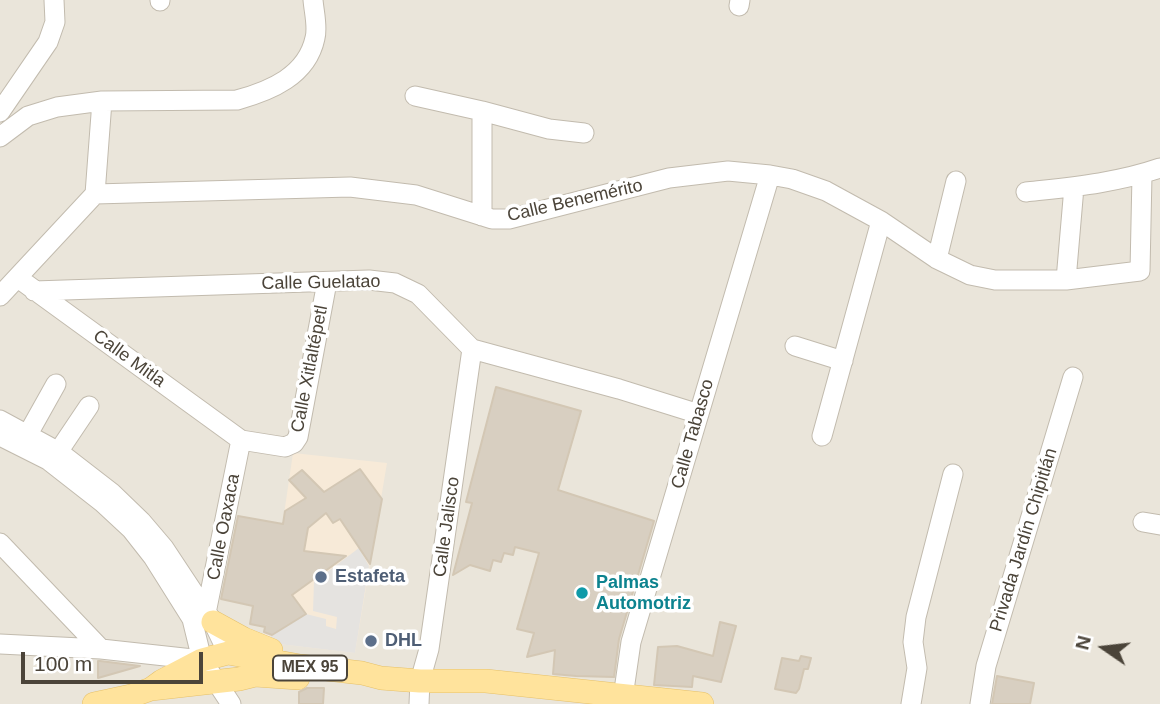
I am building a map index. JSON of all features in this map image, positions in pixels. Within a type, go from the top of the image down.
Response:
[{"type":"main road","points":[[210,617],[266,649],[351,662],[381,678]]},
{"type":"main road","name":"MEX 95","points":[[151,689],[202,660],[228,653],[300,666],[362,673],[420,693],[486,681],[623,700],[702,704]]},
{"type":"main road","name":"MEX 95","points":[[94,704],[151,689],[255,675],[363,683],[381,678]]},
{"type":"street","points":[[0,112],[48,42],[55,22],[54,0]]},
{"type":"street","points":[[0,137],[28,116],[57,107],[103,101],[237,100],[259,95],[281,84],[299,70],[311,52],[316,36],[313,0]]},
{"type":"street","points":[[415,96],[549,129],[584,132]]},
{"type":"street","points":[[0,296],[95,194],[103,101]]},
{"type":"street","points":[[482,111],[482,216]]},
{"type":"street","name":"Calle Benemérito","points":[[95,194],[350,187],[416,195],[492,219],[509,219],[669,178],[728,171],[792,179],[826,191],[881,221],[937,260],[970,275],[995,280],[1066,280],[1140,271],[1151,172]]},
{"type":"street","points":[[1027,192],[1074,187],[1151,172]]},
{"type":"street","name":"Calle Tabasco","points":[[623,700],[631,642],[770,175]]},
{"type":"street","points":[[937,260],[956,181]]},
{"type":"street","points":[[1066,280],[1074,187]]},
{"type":"street","points":[[822,436],[881,221]]},
{"type":"street","name":"Calle Mitla","points":[[18,278],[241,440]]},
{"type":"street","name":"Calle Guelatao","points":[[34,291],[369,280],[395,283],[418,294],[472,349]]},
{"type":"street","name":"Calle Xitlaltépetl","points":[[241,440],[285,447],[294,443],[298,437],[327,282]]},
{"type":"street","points":[[795,346],[843,360]]},
{"type":"street","points":[[472,349],[699,414]]},
{"type":"street","name":"Calle Jalisco","points":[[420,693],[429,649],[472,349]]},
{"type":"street","name":"Privada Jardín Chipitlán","points":[[980,704],[986,666],[1073,377]]},
{"type":"street","points":[[28,434],[56,384]]},
{"type":"street","points":[[55,457],[89,407]]},
{"type":"street","points":[[0,420],[28,434],[131,529],[153,557],[192,619],[202,660],[230,704]]},
{"type":"street","points":[[0,436],[55,457],[113,493],[163,548],[210,617],[228,653]]},
{"type":"street","name":"Calle Oaxaca","points":[[210,617],[241,440]]},
{"type":"street","points":[[911,704],[917,668],[913,642],[916,617],[953,474]]},
{"type":"street","points":[[0,543],[101,649]]},
{"type":"street","points":[[0,644],[101,649],[202,660]]},
{"type":"shaded area","points":[[0,0],[1160,0],[1160,704],[0,704]]},
{"type":"shaded area","points":[[293,453],[387,463],[355,653],[262,642]]},
{"type":"shaded area","points":[[359,548],[369,566],[355,653],[262,642],[306,614],[326,619],[326,626],[336,629],[337,617],[313,611],[314,582]]},
{"type":"building","points":[[496,387],[581,411],[558,490],[654,521],[619,639],[614,677],[553,674],[555,650],[527,657],[534,633],[517,629],[539,553],[515,547],[513,555],[504,553],[501,562],[493,560],[490,571],[470,565],[453,575],[472,503],[466,502]]},
{"type":"building","points":[[360,469],[382,499],[370,564],[340,519],[333,523],[326,513],[308,528],[304,551],[346,556],[292,595],[306,614],[272,635],[264,632],[265,627],[250,624],[253,606],[221,599],[238,516],[283,524],[285,511],[306,498],[289,480],[302,470],[324,492]]},
{"type":"building","points":[[720,622],[736,626],[721,682],[693,676],[692,687],[654,685],[658,647],[677,646],[713,656]]},
{"type":"building","points":[[801,656],[811,658],[808,669],[804,669],[796,693],[775,689],[782,658],[799,661]]},
{"type":"building","points":[[100,661],[140,666],[98,678]]},
{"type":"building","points":[[997,676],[1034,683],[1030,704],[992,704]]},
{"type":"building","points":[[307,688],[324,688],[323,704],[299,704],[299,692]]},
{"type":"place","name":"Estafeta","points":[[321,577]]},
{"type":"place","name":"Palmas Automotriz","points":[[582,593]]},
{"type":"place","name":"DHL","points":[[371,641]]}]
